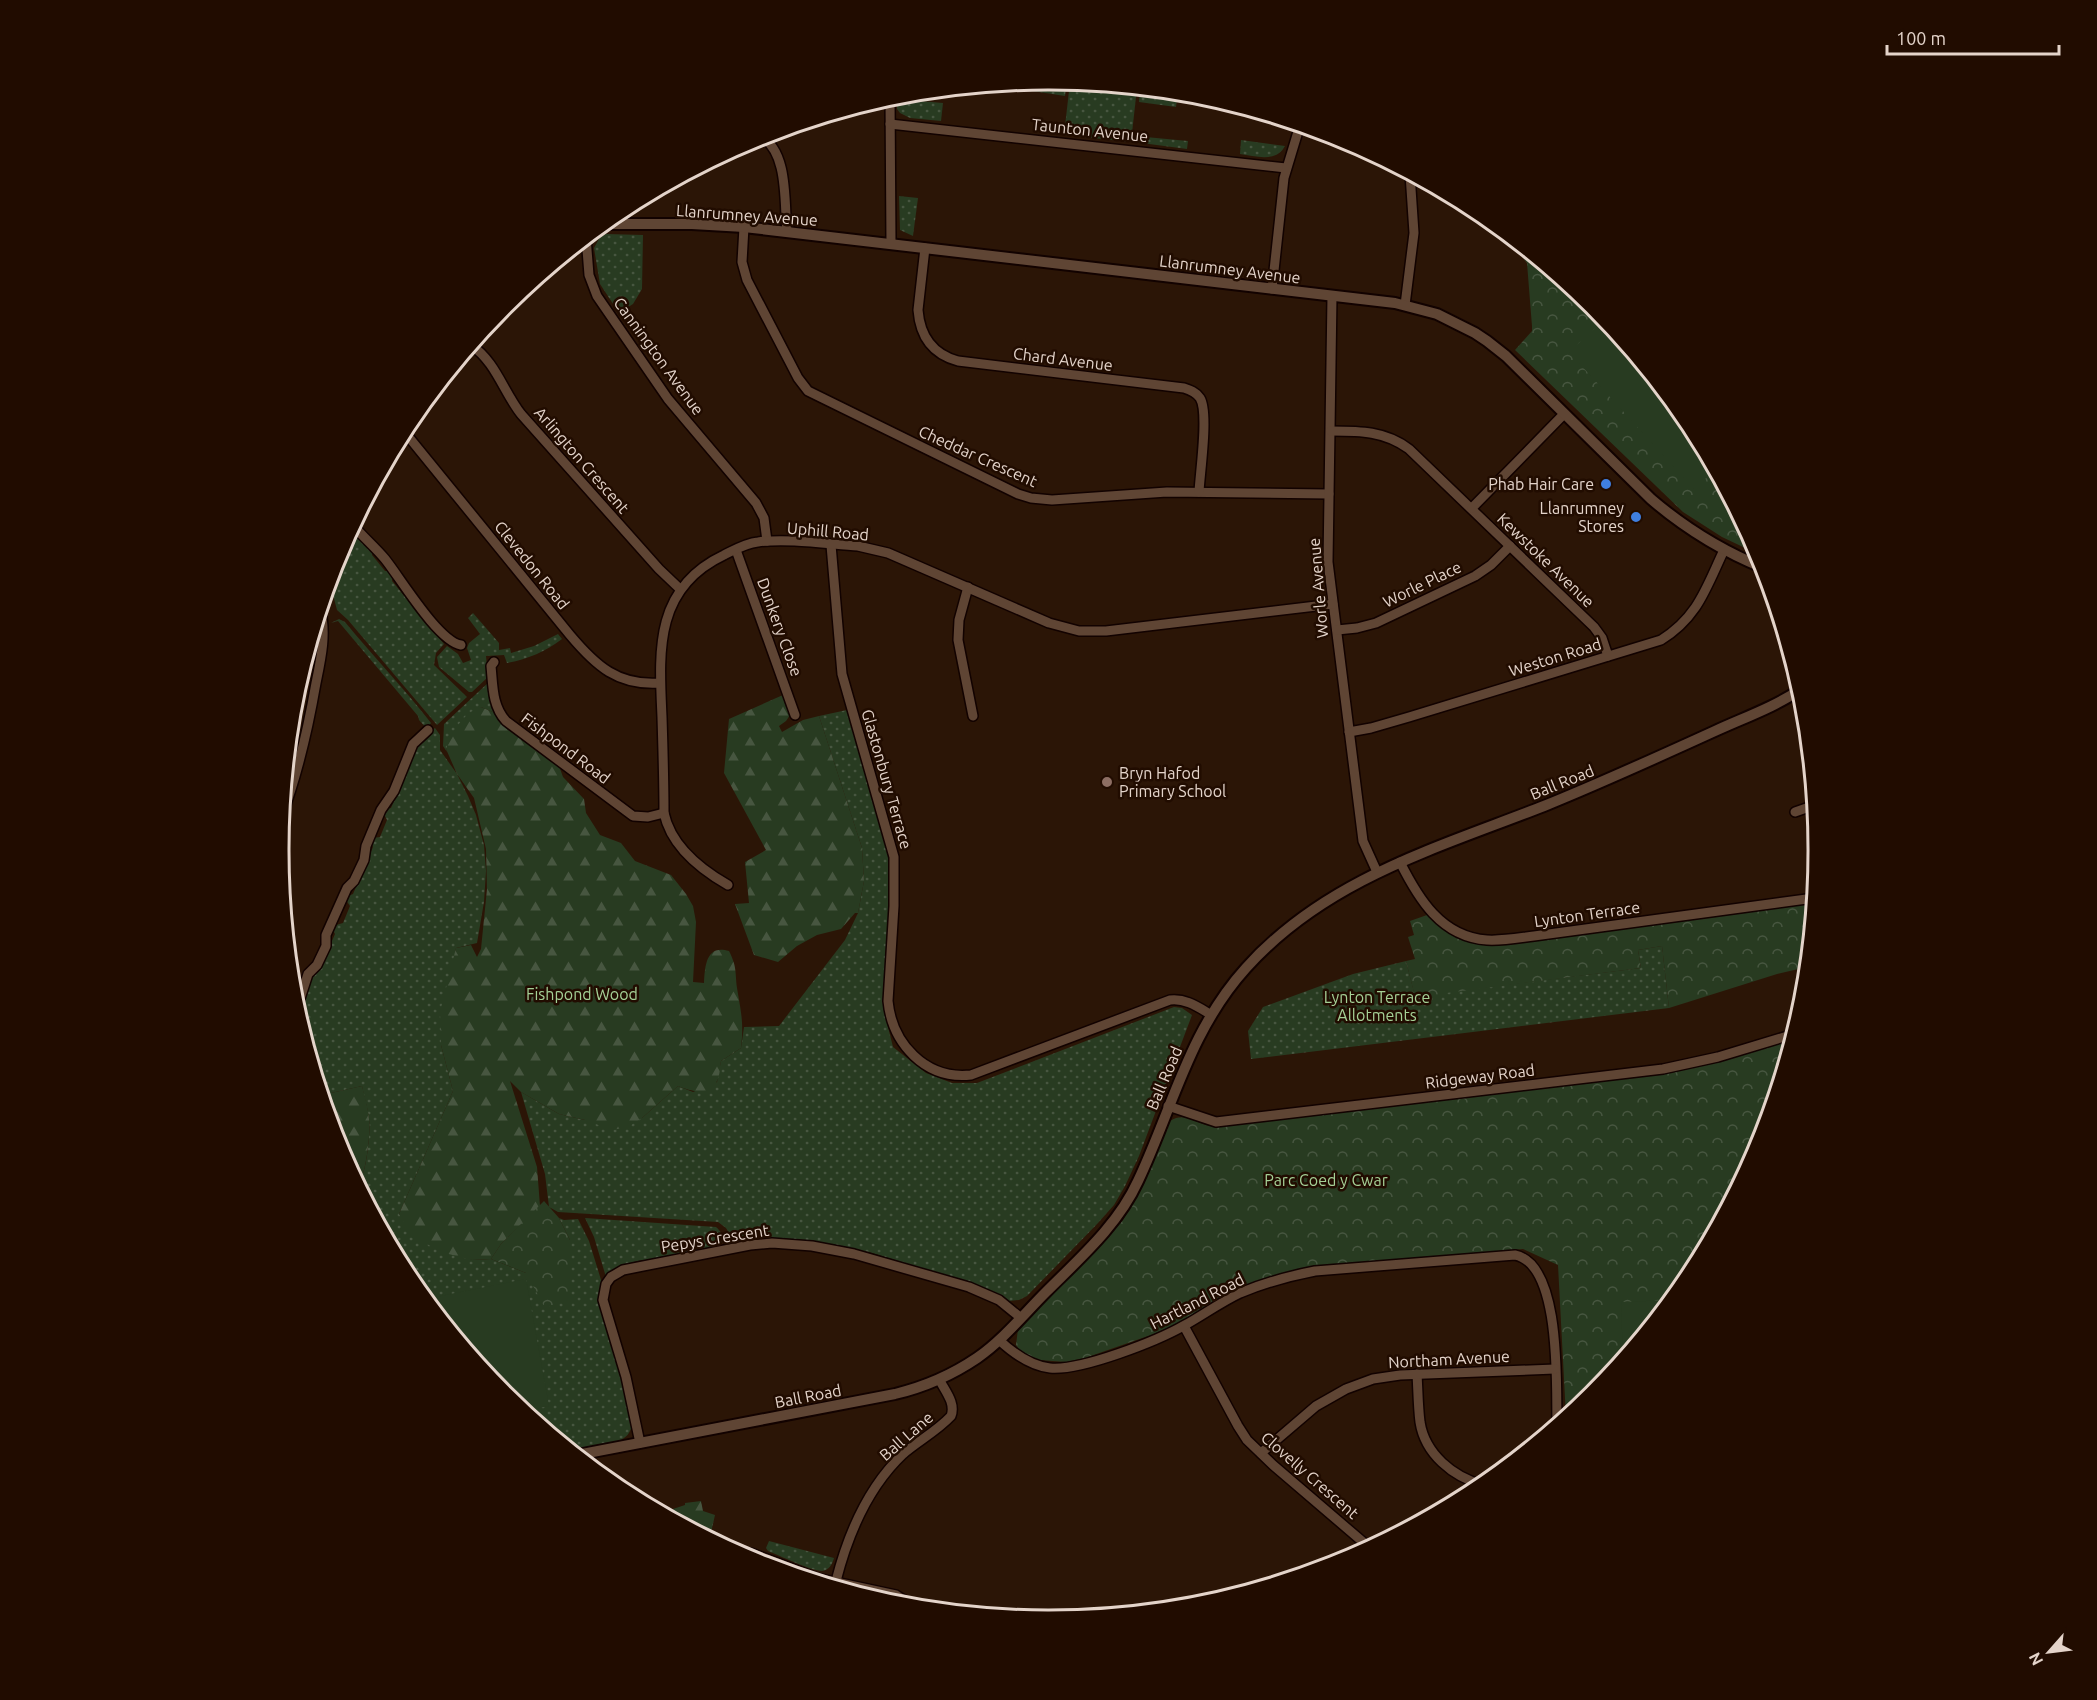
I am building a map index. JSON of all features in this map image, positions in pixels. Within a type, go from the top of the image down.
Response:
[{"type":"street","points":[[890,107],[891,244]]},
{"type":"street","name":"Taunton Avenue","points":[[890,124],[1286,168]]},
{"type":"street","points":[[1272,289],[1286,168],[1298,132]]},
{"type":"street","points":[[770,143],[774,147],[781,164],[787,232]]},
{"type":"street","points":[[1405,305],[1414,233],[1411,182]]},
{"type":"street","name":"Llanrumney Avenue","points":[[618,224],[744,227],[1405,305],[1448,318],[1487,341],[1506,356],[1651,499],[1693,532],[1752,563]]},
{"type":"street","name":"Cheddar Crescent","points":[[744,227],[742,262],[747,280],[798,378],[808,392],[946,460],[1031,498],[1052,500],[1167,492],[1329,494]]},
{"type":"street","name":"Cannington Avenue","points":[[587,246],[590,275],[597,296],[668,399],[756,503],[764,518],[767,541]]},
{"type":"street","name":"Chard Avenue","points":[[925,248],[918,310],[919,321],[930,346],[947,358],[1184,388],[1196,394],[1201,399],[1204,413],[1199,492]]},
{"type":"street","name":"Worle Avenue","points":[[1332,296],[1328,551],[1363,841],[1377,872]]},
{"type":"street","name":"Arlington Crescent","points":[[477,350],[489,360],[521,414],[659,569],[680,589]]},
{"type":"street","points":[[1472,508],[1564,414]]},
{"type":"street","name":"Kewstoke Avenue","points":[[1331,431],[1372,432],[1399,441],[1472,508],[1594,627],[1602,638],[1608,656]]},
{"type":"street","name":"Clevedon Road","points":[[411,438],[570,635],[593,659],[605,670],[628,681],[644,684],[660,683]]},
{"type":"street","points":[[359,531],[373,544],[397,574],[405,589],[449,642],[461,645]]},
{"type":"street","name":"Uphill Road","points":[[728,885],[706,872],[689,855],[670,831],[664,813],[660,660],[664,626],[680,589],[698,572],[735,550],[749,544],[767,541],[858,546],[888,553],[1049,623],[1090,632],[1333,604]]},
{"type":"street","name":"Glastonbury Terrace","points":[[831,544],[842,674],[894,857],[894,906],[888,1000],[894,1027],[908,1050],[916,1059],[937,1071],[960,1077],[971,1076],[1170,1000],[1177,999],[1189,1003],[1210,1014]]},
{"type":"street","name":"Worle Place","points":[[1337,630],[1376,623],[1474,576],[1491,565],[1510,546]]},
{"type":"street","name":"Dunkery Close","points":[[735,550],[795,715]]},
{"type":"street","name":"Weston Road","points":[[1349,732],[1380,725],[1653,644],[1680,627],[1694,611],[1724,550]]},
{"type":"street","points":[[968,587],[959,620],[958,640],[973,716]]},
{"type":"street","points":[[291,786],[312,710],[323,626]]},
{"type":"street","name":"Fishpond Road","points":[[494,662],[491,666],[496,704],[506,721],[633,816],[648,817],[664,813]]},
{"type":"street","name":"Ball Road","points":[[586,1453],[895,1394],[923,1386],[968,1364],[999,1340],[1021,1318],[1099,1238],[1124,1207],[1145,1167],[1168,1106],[1210,1014],[1244,970],[1278,937],[1333,897],[1377,872],[1436,846],[1545,806],[1726,726],[1792,693]]},
{"type":"street","points":[[302,992],[308,974],[317,966],[326,946],[326,935],[347,888],[354,881],[364,860],[366,846],[381,810],[394,791],[413,744],[428,730]]},
{"type":"street","points":[[1796,812],[1807,808]]},
{"type":"street","name":"Lynton Terrace","points":[[1400,862],[1420,898],[1433,915],[1460,933],[1489,940],[1807,899]]},
{"type":"street","name":"Ridgeway Road","points":[[1168,1106],[1216,1122],[1663,1070],[1785,1037]]},
{"type":"street","name":"Pepys Crescent","points":[[640,1443],[626,1377],[603,1300],[604,1289],[609,1281],[623,1270],[750,1245],[778,1243],[812,1246],[854,1254],[969,1287],[999,1300],[1021,1318]]},
{"type":"street","name":"Hartland Road","points":[[999,1340],[1038,1366],[1052,1368],[1085,1364],[1148,1343],[1184,1326],[1239,1294],[1272,1281],[1300,1274],[1515,1255],[1526,1258],[1534,1268],[1551,1310],[1555,1369]]},
{"type":"street","name":"Clovelly Crescent","points":[[1184,1326],[1247,1440],[1363,1542]]},
{"type":"street","points":[[1555,1369],[1557,1415]]},
{"type":"street","name":"Northam Avenue","points":[[1261,1453],[1316,1406],[1335,1394],[1385,1376],[1555,1369]]},
{"type":"street","points":[[1417,1374],[1420,1422],[1427,1442],[1441,1463],[1451,1471],[1473,1481]]},
{"type":"street","name":"Ball Lane","points":[[836,1579],[853,1526],[882,1478],[913,1445],[951,1416],[951,1401],[939,1379]]},
{"type":"green space","points":[[1031,91],[1066,91],[1065,96]]},
{"type":"green space","points":[[1069,91],[1136,96],[1131,142],[1064,135]]},
{"type":"green space","points":[[1139,96],[1177,102],[1176,107],[1139,102]]},
{"type":"green space","points":[[923,101],[943,103],[941,121],[910,118],[897,109],[897,106]]},
{"type":"green space","points":[[1135,136],[1188,141],[1187,149],[1134,142]]},
{"type":"green space","points":[[1241,140],[1285,146],[1271,157],[1253,156],[1240,154]]},
{"type":"green space","points":[[899,196],[918,198],[913,236],[900,230]]},
{"type":"green space","points":[[606,234],[643,235],[642,289],[633,304],[619,313],[600,284],[594,248],[600,237]]},
{"type":"green space","points":[[1520,255],[1586,313],[1651,387],[1707,470],[1746,548],[1722,537],[1683,512],[1515,350],[1532,331],[1527,263]]},
{"type":"green space","points":[[1598,326],[1651,387],[1710,475],[1694,489],[1569,352]]},
{"type":"green space","points":[[357,536],[365,546],[370,546],[373,550],[372,555],[385,571],[390,571],[393,576],[392,581],[444,644],[436,653],[434,665],[467,697],[437,725],[337,610],[333,595]]},
{"type":"green space","points":[[473,613],[499,643],[499,650],[510,648],[511,653],[534,646],[558,634],[562,639],[543,651],[507,663],[504,655],[486,656],[488,677],[472,692],[469,692],[439,667],[437,657],[447,646],[458,654],[463,663],[471,660],[467,648],[469,643],[480,634],[468,618]]},
{"type":"green space","points":[[339,619],[345,622],[421,710],[431,723],[427,729],[338,621],[331,623]]},
{"type":"green space","points":[[490,681],[495,713],[481,707],[446,749],[447,752],[443,746],[444,724]]},
{"type":"green space","points":[[783,695],[790,715],[779,726],[782,732],[803,720],[819,716],[862,848],[864,881],[858,913],[855,913],[841,929],[817,935],[797,946],[778,962],[754,955],[735,904],[749,903],[745,862],[766,850],[724,773],[729,719]]},
{"type":"green space","name":"Fishpond Wood","points":[[481,707],[495,713],[559,766],[563,777],[584,799],[586,813],[600,835],[621,843],[635,861],[671,875],[693,906],[696,922],[693,982],[704,983],[706,964],[711,954],[721,950],[729,951],[735,969],[742,1031],[741,1048],[721,1061],[719,1076],[714,1086],[705,1091],[699,1091],[678,1086],[642,1118],[628,1127],[612,1130],[559,1114],[521,1092],[510,1081],[537,1167],[540,1206],[501,1244],[491,1259],[472,1260],[441,1252],[411,1235],[399,1214],[453,1091],[441,1045],[440,1012],[456,948],[471,945],[477,957],[481,949],[487,889],[486,849],[474,798],[457,774],[446,749],[463,718]]},
{"type":"green space","points":[[847,710],[888,845],[892,877],[885,1015],[893,1047],[926,1073],[952,1083],[977,1083],[1174,1007],[1182,1008],[1192,1015],[1139,1156],[1114,1205],[1027,1296],[1019,1300],[1009,1301],[950,1277],[869,1252],[813,1242],[735,1243],[726,1228],[718,1222],[558,1212],[549,1207],[545,1174],[521,1092],[559,1114],[585,1120],[642,1118],[678,1086],[693,1092],[717,1082],[721,1061],[741,1048],[744,1027],[779,1026],[845,940],[858,913],[864,881],[862,848],[819,716]]},
{"type":"green space","points":[[435,728],[440,735],[440,750],[457,774],[476,815],[484,845],[486,871],[484,902],[477,943],[456,948],[441,1045],[453,1091],[399,1214],[472,1260],[491,1259],[526,1273],[570,1240],[559,1218],[578,1219],[589,1241],[602,1283],[599,1296],[601,1306],[620,1368],[633,1423],[628,1435],[618,1441],[580,1448],[511,1387],[446,1313],[390,1230],[362,1176],[366,1164],[369,1125],[362,1086],[329,1093],[314,1047],[303,1000],[310,979],[319,971],[335,934],[333,929],[336,925],[343,923],[350,906],[346,900],[353,894],[373,847],[371,843],[373,838],[380,837],[387,820],[384,814],[386,809],[391,808],[417,747],[431,735],[429,732]]},
{"type":"green space","points":[[1807,903],[1799,969],[1669,1008],[1662,946],[1638,950],[1641,968],[1415,997],[1406,961],[1415,959],[1408,937],[1414,935],[1410,921],[1427,915],[1443,928],[1460,937],[1477,943],[1498,945]]},
{"type":"green space","name":"Lynton Terrace Allotments","points":[[1662,946],[1669,1008],[1251,1059],[1248,1031],[1263,1007],[1353,974],[1406,961],[1415,996],[1641,968],[1638,950]]},
{"type":"green space","name":"Parc Coed y Cwar","points":[[1784,1041],[1751,1141],[1707,1230],[1651,1313],[1620,1351],[1565,1406],[1558,1265],[1523,1249],[1314,1268],[1208,1306],[1151,1335],[1085,1358],[1066,1362],[1039,1360],[1021,1352],[1016,1345],[1018,1329],[1123,1220],[1144,1184],[1170,1121],[1176,1118],[1181,1117],[1205,1125],[1218,1126],[1664,1074]]},
{"type":"green space","points":[[362,1086],[369,1125],[366,1164],[362,1176],[346,1141],[329,1093]]},
{"type":"green space","points":[[544,1201],[559,1218],[570,1240],[571,1300],[545,1308],[526,1273],[491,1259],[501,1244]]},
{"type":"green space","points":[[585,1218],[716,1227],[721,1232],[723,1240],[717,1247],[643,1263],[642,1260],[632,1263],[606,1277],[594,1237]]},
{"type":"green space","points":[[526,1279],[549,1406],[534,1409],[511,1387],[477,1351],[435,1297]]},
{"type":"green space","points":[[1660,1300],[1623,1348],[1621,1302]]},
{"type":"green space","points":[[701,1501],[703,1511],[715,1515],[711,1532],[672,1510],[685,1503]]},
{"type":"green space","points":[[769,1541],[834,1558],[828,1568],[822,1571],[817,1570],[768,1551],[766,1548]]},
{"type":"place","name":"Phab Hair Care","points":[[1606,484]]},
{"type":"place","name":"Llanrumney Stores","points":[[1636,517]]},
{"type":"place","name":"Bryn Hafod Primary School","points":[[1107,782]]}]
